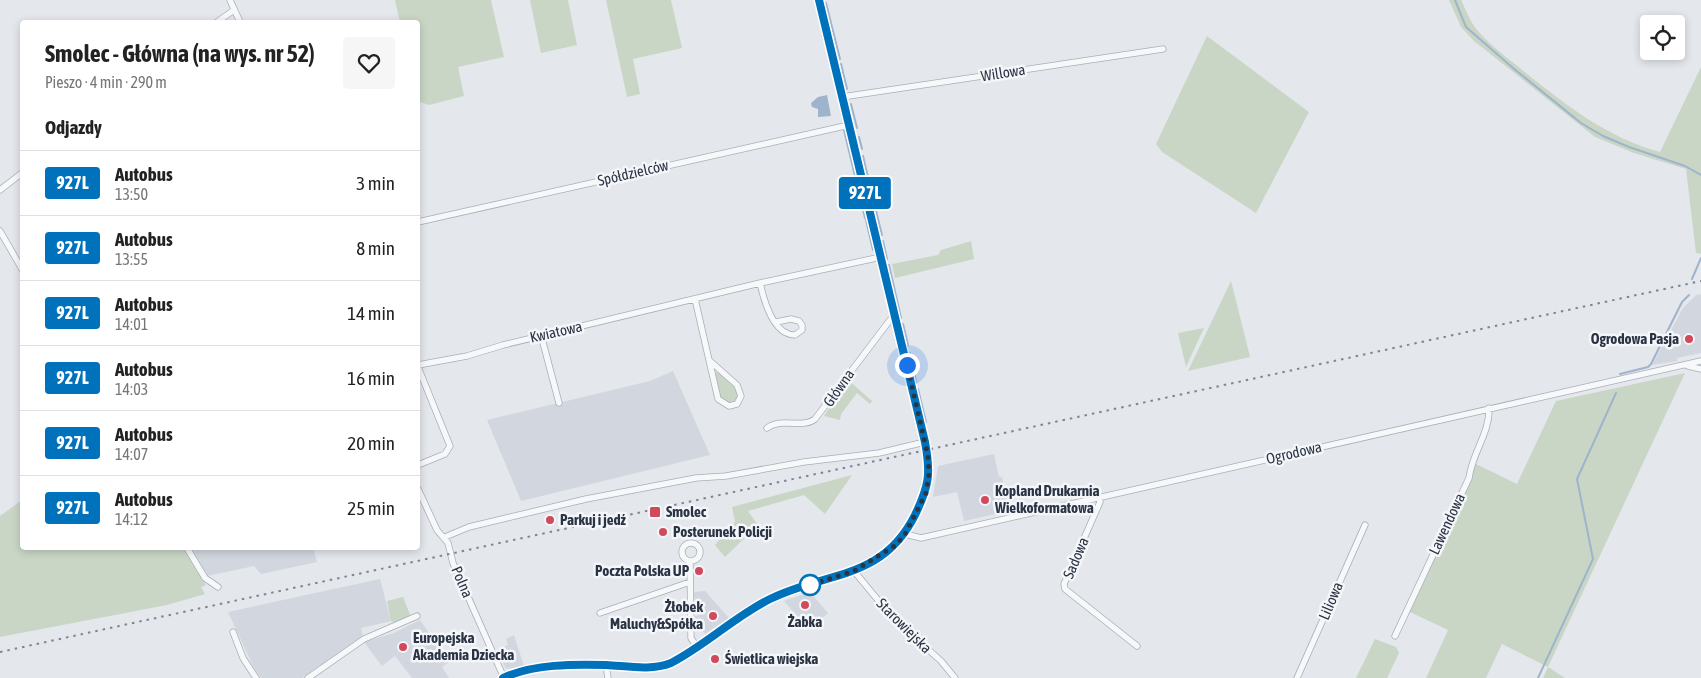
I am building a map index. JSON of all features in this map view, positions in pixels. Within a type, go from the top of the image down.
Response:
[{"type":"street","points":[[230,0],[239,20]]},
{"type":"street","points":[[503,678],[549,668],[606,665],[662,666],[682,657],[742,616],[774,597],[854,571],[892,547],[905,534],[928,486],[929,466],[925,442],[819,0]]},
{"type":"street","points":[[220,20],[234,10]]},
{"type":"street","name":"Willowa","points":[[842,97],[1163,48]]},
{"type":"street","name":"Spółdzielców","points":[[420,222],[849,125]]},
{"type":"street","points":[[0,190],[20,175]]},
{"type":"street","points":[[0,231],[20,266]]},
{"type":"street","name":"Kwiatowa","points":[[420,366],[467,356],[541,335],[760,283],[881,258]]},
{"type":"street","points":[[760,283],[766,309],[776,322]]},
{"type":"street","points":[[695,299],[718,399],[728,406],[737,404],[741,396],[740,389],[710,361]]},
{"type":"street","name":"Główna","points":[[767,428],[777,423],[809,423],[815,419],[890,320],[896,319]]},
{"type":"street","points":[[541,335],[559,402]]},
{"type":"street","name":"Ogrodowa","points":[[905,534],[921,538],[1701,361]]},
{"type":"street","name":"Ogrodowa","points":[[1683,365],[1701,369]]},
{"type":"street","points":[[420,371],[450,446],[445,454],[420,464]]},
{"type":"street","name":"Lawendowa","points":[[1395,636],[1469,478],[1473,457],[1488,427],[1489,408]]},
{"type":"street","points":[[444,537],[469,527],[586,499],[696,478],[726,476],[804,462],[862,455],[925,442]]},
{"type":"street","name":"Polna","points":[[420,493],[437,530],[444,537],[453,563],[503,678]]},
{"type":"street","name":"Sadowa","points":[[1099,497],[1100,502],[1064,584],[1065,589],[1137,646]]},
{"type":"street","name":"Liliowa","points":[[1297,678],[1365,525]]},
{"type":"street","points":[[187,550],[205,578],[218,587]]},
{"type":"street","points":[[690,561],[691,638],[697,647]]},
{"type":"street","name":"Starowiejska","points":[[854,571],[892,617],[941,662],[955,678]]},
{"type":"street","points":[[600,613],[690,582]]},
{"type":"street","points":[[308,678],[364,639],[417,616]]},
{"type":"street","points":[[233,632],[243,658],[256,678]]},
{"type":"street","points":[[606,665],[608,678]]},
{"type":"shaded area","points":[[1701,294],[1701,353],[1677,358],[1677,361],[1652,365],[1683,308],[1696,295]]},
{"type":"shaded area","points":[[673,371],[710,455],[521,501],[487,420],[650,381]]},
{"type":"shaded area","points":[[994,454],[999,477],[1002,477],[1009,511],[964,521],[957,492],[933,497],[938,466]]},
{"type":"shaded area","points":[[192,550],[314,550],[317,562],[261,574],[254,566],[207,576]]},
{"type":"shaded area","points":[[380,579],[391,621],[361,628],[363,636],[302,678],[261,678],[253,666],[228,612]]},
{"type":"shaded area","name":"Żłobek Maluchy&Spółka","points":[[705,591],[729,618],[705,634],[695,621],[695,616],[700,615],[700,605],[695,605],[694,592]]},
{"type":"shaded area","points":[[810,592],[828,613],[809,630],[784,601]]},
{"type":"shaded area","name":"Europejska Akademia Dziecka","points":[[420,620],[449,662],[442,667],[449,678],[412,678],[395,656],[382,666],[364,642],[394,633]]},
{"type":"shaded area","points":[[514,635],[524,666],[506,669],[497,650],[508,645],[506,639]]},
{"type":"green space","points":[[395,0],[491,0],[504,57],[458,67],[464,96],[429,105],[420,102],[420,20],[400,20]]},
{"type":"green space","points":[[530,0],[568,0],[577,45],[541,53]]},
{"type":"green space","points":[[606,0],[671,0],[682,48],[633,59],[640,94],[627,97]]},
{"type":"green space","points":[[1449,0],[1461,0],[1475,27],[1488,42],[1573,109],[1606,130],[1641,146],[1660,152],[1701,67],[1701,254],[1696,253],[1686,169],[1634,153],[1595,137],[1474,41],[1461,27]]},
{"type":"green space","points":[[1207,36],[1309,112],[1256,213],[1162,152],[1156,144]]},
{"type":"green space","points":[[971,241],[974,259],[895,278],[892,264],[938,255],[941,250]]},
{"type":"green space","points":[[1231,281],[1250,357],[1188,371]]},
{"type":"green space","points":[[1204,328],[1186,367],[1178,333]]},
{"type":"green space","points":[[718,372],[739,392],[738,399],[728,403],[720,397],[715,373]]},
{"type":"green space","points":[[1685,373],[1548,667],[1502,644],[1486,678],[1426,678],[1448,630],[1410,612],[1471,479],[1474,463],[1517,484],[1556,401]]},
{"type":"green space","points":[[847,379],[872,401],[870,404],[857,393],[841,414],[840,420],[824,416]]},
{"type":"green space","points":[[852,475],[825,514],[804,495],[748,511],[758,525],[725,557],[715,545],[735,522],[732,507]]},
{"type":"green space","points":[[20,501],[20,550],[185,550],[206,585],[201,587],[205,594],[167,605],[0,637],[0,516]]},
{"type":"green space","points":[[403,597],[411,617],[396,623],[391,621],[387,601]]},
{"type":"green space","points":[[1375,639],[1396,647],[1399,653],[1387,678],[1356,678]]},
{"type":"green space","points":[[1548,667],[1565,678],[1543,678]]},
{"type":"water","points":[[827,95],[831,116],[818,117],[818,109],[812,107],[811,103],[818,97]]},
{"type":"waterway","points":[[1455,0],[1466,27],[1581,123],[1603,136],[1685,166],[1701,175]]},
{"type":"waterway","points":[[826,3],[840,59]]},
{"type":"waterway","points":[[841,64],[847,89]]},
{"type":"waterway","points":[[851,104],[857,128]]},
{"type":"waterway","points":[[844,130],[860,197]]},
{"type":"waterway","points":[[859,137],[862,149]]},
{"type":"waterway","points":[[863,156],[869,182]]},
{"type":"waterway","points":[[871,188],[873,196]]},
{"type":"waterway","points":[[874,203],[882,235]]},
{"type":"waterway","points":[[862,205],[865,218]]},
{"type":"waterway","points":[[866,220],[873,250]]},
{"type":"waterway","points":[[883,241],[887,259]]},
{"type":"waterway","points":[[1692,279],[1701,258]]},
{"type":"waterway","points":[[889,265],[901,318]]},
{"type":"waterway","points":[[1620,374],[1648,367],[1651,364],[1682,302],[1689,295]]},
{"type":"waterway","points":[[903,324],[908,345]]},
{"type":"waterway","points":[[910,353],[911,360]]},
{"type":"waterway","points":[[913,366],[916,382]]},
{"type":"waterway","points":[[918,389],[926,422]]},
{"type":"waterway","points":[[1538,678],[1593,559],[1577,479],[1616,393]]},
{"type":"railway","points":[[0,652],[1701,281]]},
{"type":"bus line","name":"927L","points":[[503,678],[524,672],[580,665],[655,667],[671,663],[767,600],[854,571],[868,564],[899,542],[924,496],[928,486],[928,456],[819,0]]},
{"type":"place","name":"Ogrodowa Pasja","points":[[1689,339]]},
{"type":"place","name":"Kopland Drukarnia Wielkoformatowa","points":[[985,500]]},
{"type":"place","name":"Smolec","points":[[655,512]]},
{"type":"place","name":"Parkuj i jedź","points":[[550,520]]},
{"type":"place","name":"Posterunek Policji","points":[[663,532]]},
{"type":"place","name":"Poczta Polska UP","points":[[699,571]]},
{"type":"place","name":"Żabka","points":[[805,605]]},
{"type":"place","name":"Żłobek Maluchy&Spółka","points":[[713,616]]},
{"type":"place","name":"Europejska Akademia Dziecka","points":[[403,647]]},
{"type":"place","name":"Świetlica wiejska","points":[[715,659]]},
{"type":"route","points":[[810,585],[807,586],[854,571],[896,545],[905,534],[926,493],[929,474],[928,456],[907,365]]}]
